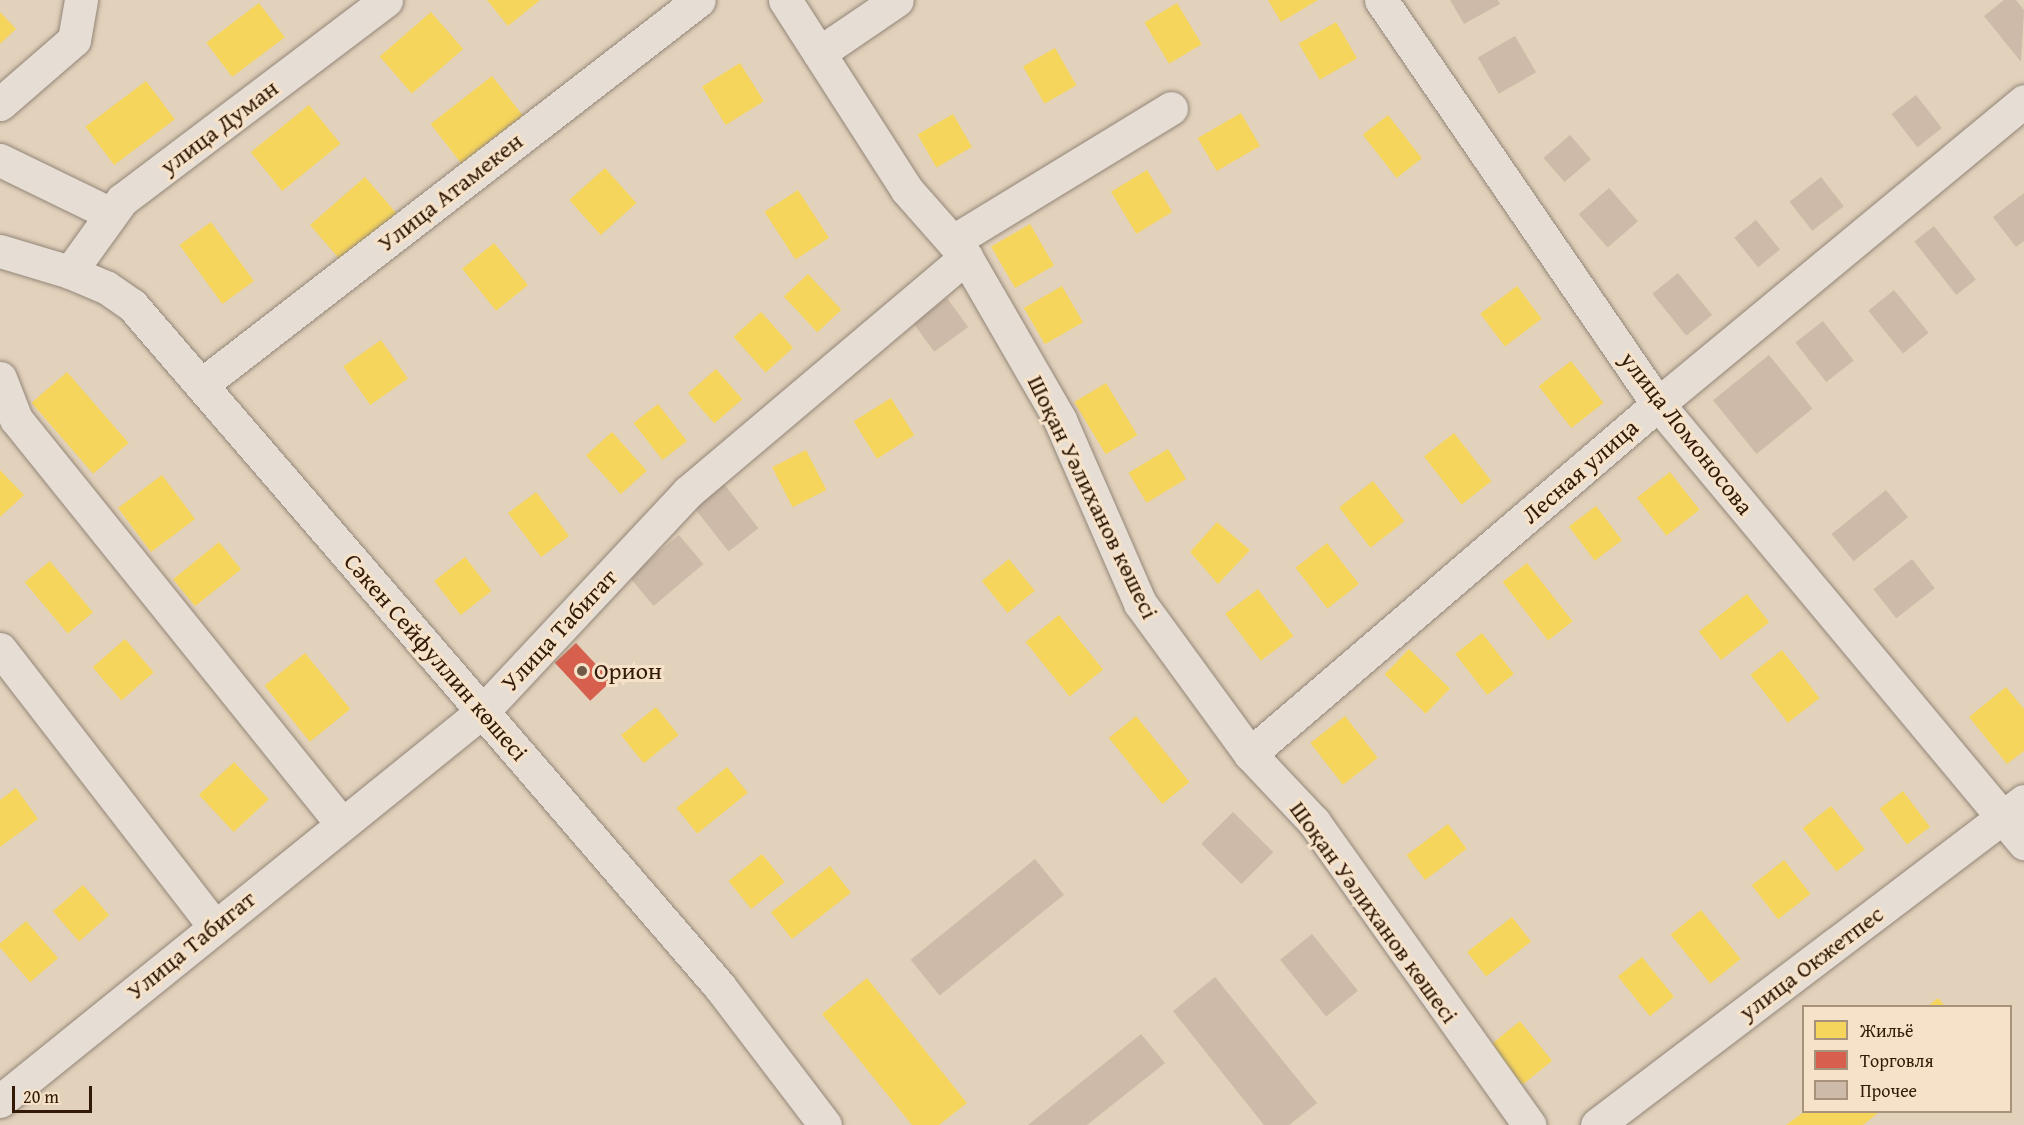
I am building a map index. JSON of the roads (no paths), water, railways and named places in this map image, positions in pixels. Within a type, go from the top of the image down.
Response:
[{"type":"street","points":[[0,105],[74,40],[81,0]]},
{"type":"street","name":"улица Думан","points":[[70,272],[122,200],[386,0]]},
{"type":"street","name":"Улица Атамекен","points":[[201,385],[699,0]]},
{"type":"street","name":"Шоқан Уәлиханов көшесі","points":[[785,0],[907,190],[961,248],[1060,420],[1140,603],[1250,753],[1314,822],[1529,1125]]},
{"type":"street","points":[[819,53],[897,0]]},
{"type":"street","name":"улица Ломоносова","points":[[1381,0],[1658,404],[2014,809],[2024,843]]},
{"type":"street","name":"Лесная улица","points":[[1250,753],[1658,404],[2024,101]]},
{"type":"street","name":"Улица Табигат","points":[[0,1101],[213,926],[483,711],[688,492],[961,248],[1171,108]]},
{"type":"street","points":[[0,160],[111,214]]},
{"type":"street","name":"Сәкен Сейфуллин көшесі","points":[[0,251],[70,272],[106,287],[132,305],[720,987],[825,1125]]},
{"type":"street","points":[[0,378],[16,419],[342,824]]},
{"type":"street","points":[[0,649],[213,926]]},
{"type":"street","name":"улица Окжетпес","points":[[1597,1125],[2014,809]]},
{"type":"place","name":"Орион","points":[[582,671]]}]
